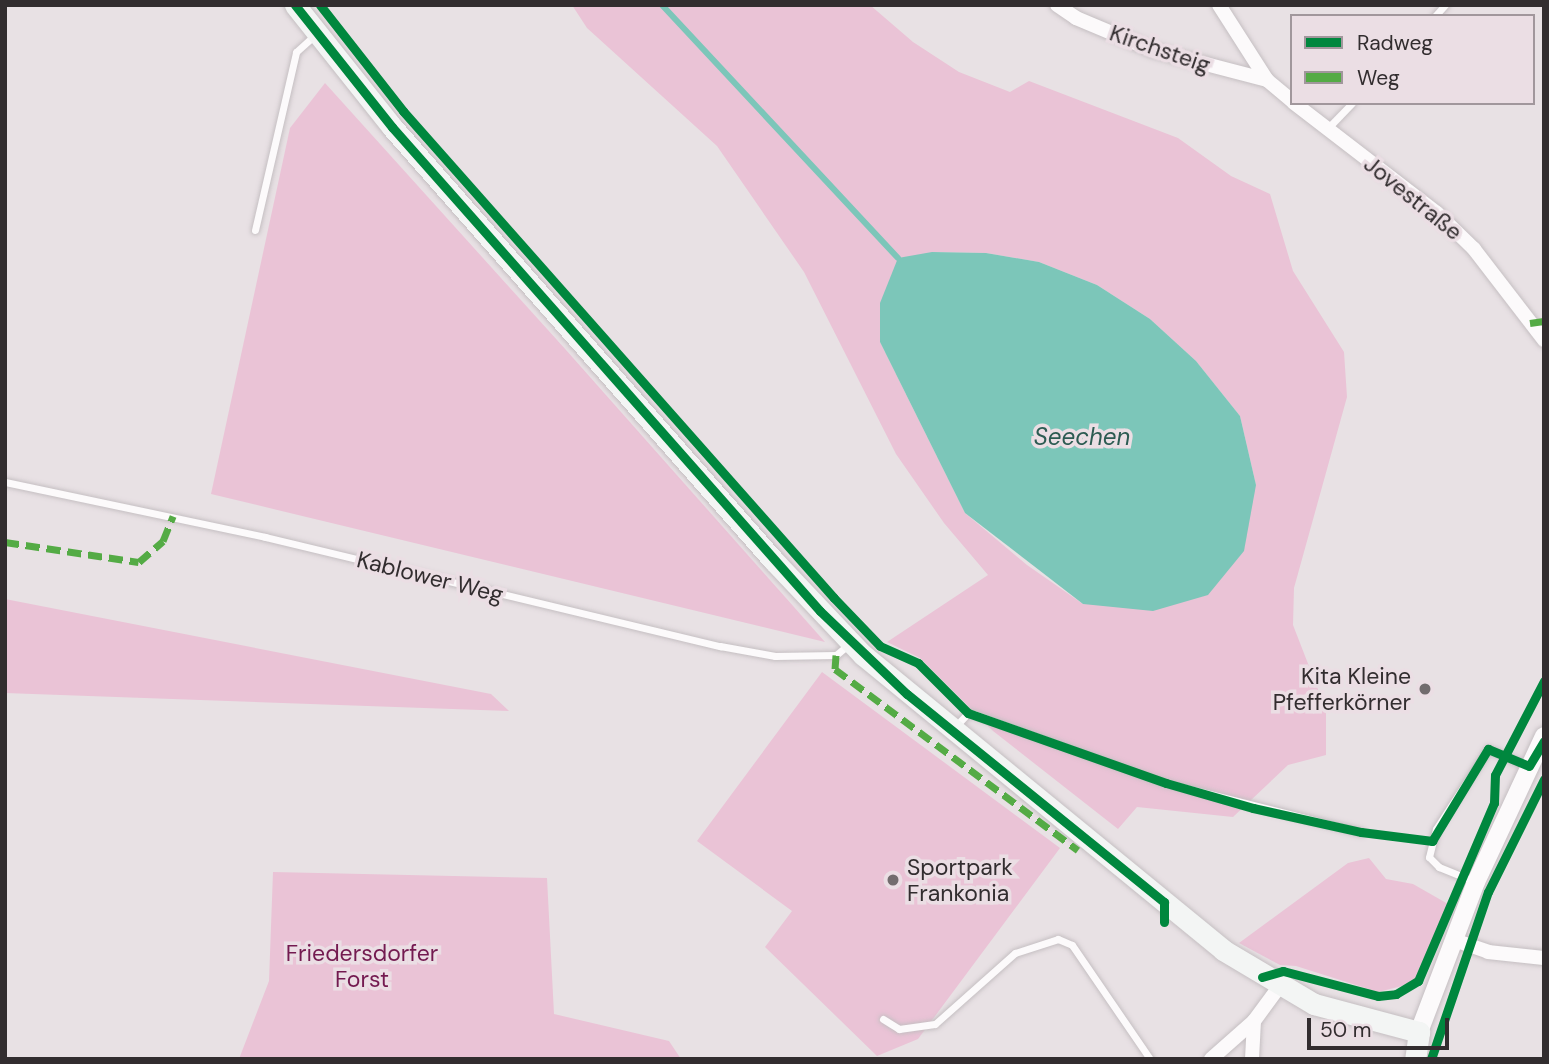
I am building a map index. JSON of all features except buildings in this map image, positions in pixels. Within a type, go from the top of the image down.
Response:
[{"type":"main road","points":[[295,5],[316,34],[699,476],[851,642],[951,731],[1223,950],[1279,987],[1331,1010],[1419,1032],[1415,1059]]},
{"type":"street","name":"Kirchsteig","points":[[1057,5],[1076,18],[1152,50],[1267,80]]},
{"type":"street","name":"Jovestraße","points":[[1219,5],[1267,80],[1290,99]]},
{"type":"street","name":"Jovestraße","points":[[1297,105],[1447,222],[1474,249],[1544,340]]},
{"type":"street","points":[[1419,1032],[1454,940],[1469,879],[1543,739]]},
{"type":"street","points":[[1454,940],[1488,952],[1544,958]]},
{"type":"street","points":[[1211,1059],[1254,1021],[1279,987]]},
{"type":"street","points":[[1252,1059],[1254,1021]]},
{"type":"lane","points":[[255,230],[296,52],[316,34]]},
{"type":"lane","points":[[1326,130],[1350,105]]},
{"type":"lane","name":"Kablower Weg","points":[[5,482],[265,537],[720,646],[775,656],[836,655],[851,642]]},
{"type":"lane","points":[[951,731],[968,713],[974,714],[1166,783],[1361,832]]},
{"type":"lane","points":[[1469,879],[1429,857],[1432,841],[1488,749],[1529,766]]},
{"type":"lane","points":[[883,1019],[899,1029],[935,1024],[1015,953],[1058,939],[1072,945],[1150,1059]]},
{"type":"green space","points":[[572,5],[870,5],[913,42],[959,72],[1010,92],[1029,81],[1178,138],[1231,176],[1270,194],[1293,271],[1344,352],[1347,397],[1294,588],[1293,625],[1326,710],[1326,755],[1288,765],[1233,817],[1137,807],[1118,829],[993,731],[920,658],[887,642],[988,575],[944,523],[896,454],[804,272],[717,146],[587,28]],"holes":[[[932,252],[986,253],[1039,262],[1097,285],[1150,319],[1196,361],[1240,416],[1256,485],[1083,604],[1027,565],[965,513],[880,342]]]},
{"type":"green space","points":[[325,83],[825,642],[211,494],[290,128]]},
{"type":"green space","points":[[5,599],[491,694],[509,711],[5,693]]},
{"type":"green space","name":"Sportpark Frankonia","points":[[822,672],[1060,848],[918,1039],[877,1056],[765,947],[792,911],[697,841]]},
{"type":"green space","points":[[1369,858],[1386,879],[1413,884],[1448,904],[1422,972],[1410,984],[1378,992],[1296,966],[1280,965],[1239,943],[1348,863]]},
{"type":"green space","name":"Friedersdorfer Forst","points":[[273,872],[547,878],[554,1014],[669,1041],[681,1059],[239,1059],[269,981]]},
{"type":"water","name":"Seechen","points":[[932,252],[986,253],[1039,262],[1097,285],[1150,319],[1196,361],[1240,416],[1256,485],[1244,551],[1208,595],[1153,611],[1083,604],[965,513],[880,342],[880,303],[898,258]]},
{"type":"waterway","points":[[662,5],[898,258]]},
{"type":"marked path","points":[[1530,323],[1544,321]]},
{"type":"marked path","points":[[5,542],[139,562],[163,541],[173,516]]},
{"type":"marked path","points":[[836,655],[835,669],[1078,850]]},
{"type":"cycle path","points":[[295,5],[392,127],[820,611],[907,694],[1164,902],[1164,922]]},
{"type":"cycle path","points":[[320,5],[403,111],[834,598],[880,646],[918,663],[968,713],[1166,783],[1253,808],[1361,832],[1432,841],[1488,749],[1529,766],[1544,741]]},
{"type":"cycle path","points":[[1262,977],[1283,971],[1378,996],[1396,994],[1418,981],[1494,803],[1495,775],[1544,681]]},
{"type":"cycle path","points":[[1431,1059],[1488,892],[1544,779]]},
{"type":"place","name":"Kita Kleine Pfefferkörner","points":[[1425,689]]},
{"type":"place","name":"Sportpark Frankonia","points":[[893,880]]}]
